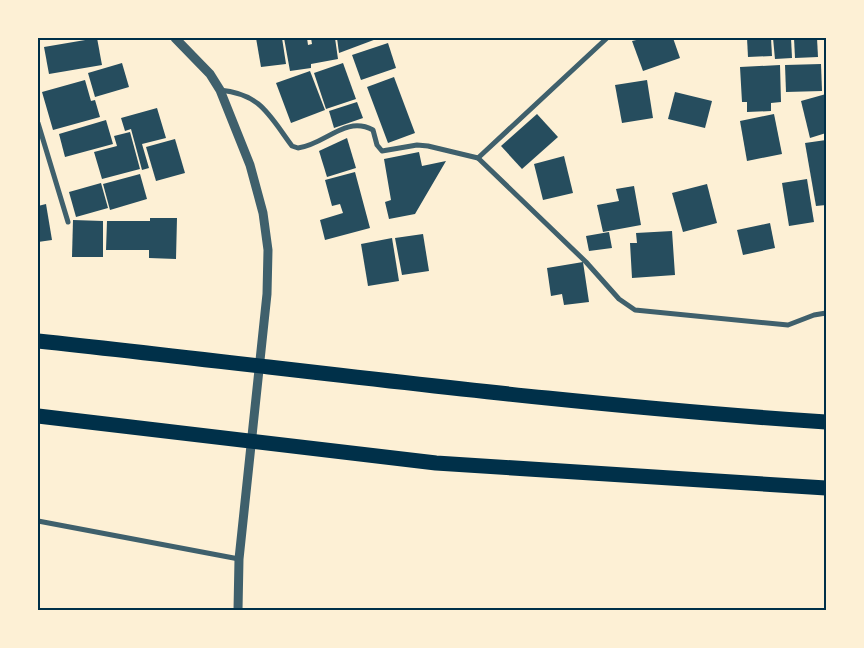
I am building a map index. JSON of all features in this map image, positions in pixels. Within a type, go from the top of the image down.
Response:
[{"type":"highway","points":[[38,341],[442,386],[762,418],[826,422]]},
{"type":"highway","points":[[38,416],[436,463],[826,488]]},
{"type":"street","points":[[175,38],[210,74],[220,90],[250,164],[263,213],[268,250],[267,294],[245,514],[238,559],[238,610]]},
{"type":"street","points":[[478,158],[608,38]]},
{"type":"street","points":[[220,90],[239,92],[252,98],[267,113],[292,146],[298,148],[350,126],[363,125],[373,130],[378,145],[382,150],[417,145],[478,158],[586,262],[618,299],[634,310],[788,325],[808,317],[826,313]]},
{"type":"street","points":[[38,123],[68,222]]},
{"type":"street","points":[[38,521],[238,559]]},
{"type":"building","points":[[97,38],[102,65],[49,74],[44,47]]},
{"type":"building","points":[[256,38],[282,38],[286,64],[261,67]]},
{"type":"building","points":[[284,38],[307,38],[308,45],[312,44],[311,38],[335,38],[338,59],[311,64],[311,68],[290,71]]},
{"type":"building","points":[[337,38],[379,38],[339,53]]},
{"type":"building","points":[[645,38],[673,38],[680,58],[643,71],[632,41]]},
{"type":"building","points":[[747,38],[771,38],[772,56],[748,57]]},
{"type":"building","points":[[773,38],[791,38],[792,58],[775,59]]},
{"type":"building","points":[[794,38],[817,38],[818,57],[795,58]]},
{"type":"building","points":[[388,43],[396,68],[361,80],[352,55]]},
{"type":"building","points":[[122,63],[129,87],[95,97],[88,73]]},
{"type":"building","points":[[343,63],[356,99],[326,109],[314,73]]},
{"type":"building","points":[[821,64],[822,91],[786,92],[785,65]]},
{"type":"building","points":[[780,65],[781,102],[771,103],[771,111],[747,112],[747,102],[742,102],[740,67]]},
{"type":"building","points":[[310,71],[325,110],[291,123],[276,83]]},
{"type":"building","points":[[394,77],[415,133],[388,143],[367,87]]},
{"type":"building","points":[[85,80],[91,101],[95,100],[100,117],[53,130],[42,92]]},
{"type":"building","points":[[647,80],[653,118],[622,123],[615,85]]},
{"type":"building","points":[[675,92],[712,101],[705,128],[668,119]]},
{"type":"building","points":[[826,94],[826,133],[810,138],[801,101]]},
{"type":"building","points":[[357,102],[363,118],[334,128],[329,111]]},
{"type":"building","points":[[157,108],[166,138],[142,144],[149,168],[142,170],[131,129],[125,131],[121,118]]},
{"type":"building","points":[[537,114],[558,137],[522,169],[501,146]]},
{"type":"building","points":[[774,114],[782,154],[747,161],[740,121]]},
{"type":"building","points":[[106,120],[113,144],[65,157],[59,134]]},
{"type":"building","points":[[130,132],[140,169],[102,179],[94,152],[117,146],[114,136]]},
{"type":"building","points":[[347,138],[356,168],[327,177],[319,151]]},
{"type":"building","points":[[175,139],[185,173],[156,181],[146,147]]},
{"type":"building","points":[[826,140],[826,205],[816,206],[805,143]]},
{"type":"building","points":[[419,152],[422,166],[446,161],[415,214],[389,219],[385,202],[391,200],[384,159]]},
{"type":"building","points":[[564,156],[573,193],[543,200],[534,164]]},
{"type":"building","points":[[355,172],[370,228],[325,240],[320,220],[343,213],[340,204],[332,206],[325,180]]},
{"type":"building","points":[[140,174],[147,199],[110,210],[103,184]]},
{"type":"building","points":[[807,179],[814,222],[789,226],[782,183]]},
{"type":"building","points":[[101,183],[108,208],[76,217],[69,192]]},
{"type":"building","points":[[707,184],[717,223],[683,232],[672,193]]},
{"type":"building","points":[[634,186],[641,225],[603,232],[597,205],[619,201],[616,189]]},
{"type":"building","points":[[46,204],[52,240],[38,242],[38,206]]},
{"type":"building","points":[[150,218],[177,218],[176,259],[149,258],[149,250],[106,250],[107,221],[150,221]]},
{"type":"building","points":[[73,220],[103,221],[103,257],[72,257]]},
{"type":"building","points":[[770,223],[775,248],[743,255],[737,230]]},
{"type":"building","points":[[672,231],[675,275],[632,278],[630,243],[637,243],[636,233]]},
{"type":"building","points":[[609,232],[612,248],[589,251],[586,236]]},
{"type":"building","points":[[423,234],[429,271],[402,275],[395,238]]},
{"type":"building","points":[[392,238],[399,281],[368,286],[361,244]]},
{"type":"building","points":[[583,262],[589,302],[564,305],[562,294],[551,296],[547,268]]}]
